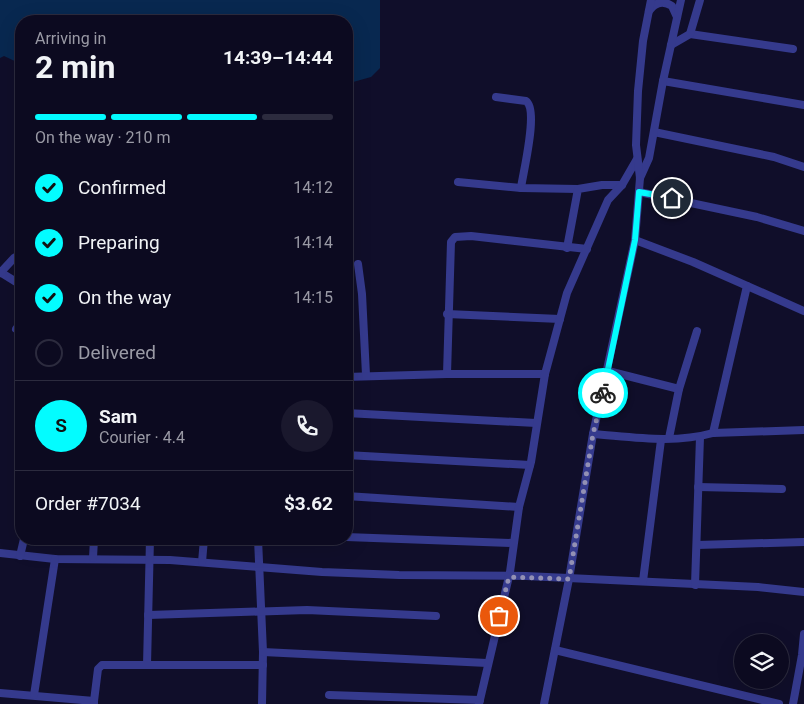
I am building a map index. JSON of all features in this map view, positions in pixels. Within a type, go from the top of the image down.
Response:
[{"type":"street","points":[[544,704],[569,579],[593,434],[635,240],[640,178],[637,159],[638,91],[651,0]]},
{"type":"street","points":[[640,178],[649,158],[662,81],[681,0]]},
{"type":"street","points":[[690,34],[700,0]]},
{"type":"street","points":[[648,12],[658,2],[668,3],[675,10],[677,19]]},
{"type":"street","points":[[671,46],[690,34],[793,49]]},
{"type":"street","points":[[662,81],[804,105]]},
{"type":"street","points":[[496,97],[526,101],[531,108],[530,132],[521,188]]},
{"type":"street","points":[[654,132],[774,157],[804,167]]},
{"type":"street","points":[[329,695],[479,702],[509,577],[519,507],[530,465],[545,374],[567,293],[608,200],[622,185],[637,159]]},
{"type":"street","points":[[458,182],[521,188],[578,189],[602,184],[622,185]]},
{"type":"street","points":[[566,248],[578,189]]},
{"type":"street","points":[[639,192],[757,217],[804,231]]},
{"type":"street","points":[[446,374],[451,242],[455,237],[471,236],[587,249]]},
{"type":"street","points":[[635,240],[804,311]]},
{"type":"street","points":[[15,257],[0,273],[15,282]]},
{"type":"street","points":[[358,264],[362,294],[366,375]]},
{"type":"street","points":[[713,433],[747,286]]},
{"type":"street","points":[[447,314],[560,319]]},
{"type":"street","points":[[642,581],[665,439],[697,331]]},
{"type":"street","points":[[608,371],[679,389]]},
{"type":"street","points":[[353,376],[545,374]]},
{"type":"street","points":[[353,413],[536,423]]},
{"type":"street","points":[[593,434],[665,439],[700,437],[713,433],[804,430]]},
{"type":"street","points":[[695,584],[700,437]]},
{"type":"street","points":[[353,455],[530,465]]},
{"type":"street","points":[[698,487],[782,489]]},
{"type":"street","points":[[353,496],[519,507]]},
{"type":"street","points":[[353,537],[513,544]]},
{"type":"street","points":[[697,545],[804,542]]},
{"type":"street","points":[[20,556],[23,545]]},
{"type":"street","points":[[93,558],[94,545]]},
{"type":"street","points":[[147,665],[150,545]]},
{"type":"street","points":[[202,562],[203,545]]},
{"type":"street","points":[[258,545],[263,652],[262,704]]},
{"type":"street","points":[[0,552],[20,556],[202,562],[399,576],[642,581],[804,592]]},
{"type":"street","points":[[34,695],[55,558]]},
{"type":"street","points":[[148,615],[307,610],[436,616]]},
{"type":"street","points":[[793,704],[803,655],[804,634]]},
{"type":"street","points":[[555,650],[779,704]]},
{"type":"street","points":[[263,652],[488,663]]},
{"type":"street","points":[[0,693],[34,695],[94,703],[98,669],[102,665],[263,665]]},
{"type":"water","points":[[0,0],[380,0],[380,68],[371,77],[353,82],[353,15],[15,15],[15,61],[4,56],[0,58]]},
{"type":"way so far","points":[[499,616],[509,577],[526,576],[569,579],[593,434],[603,393]]},
{"type":"route","points":[[603,393],[635,240],[639,192],[672,198]]}]
